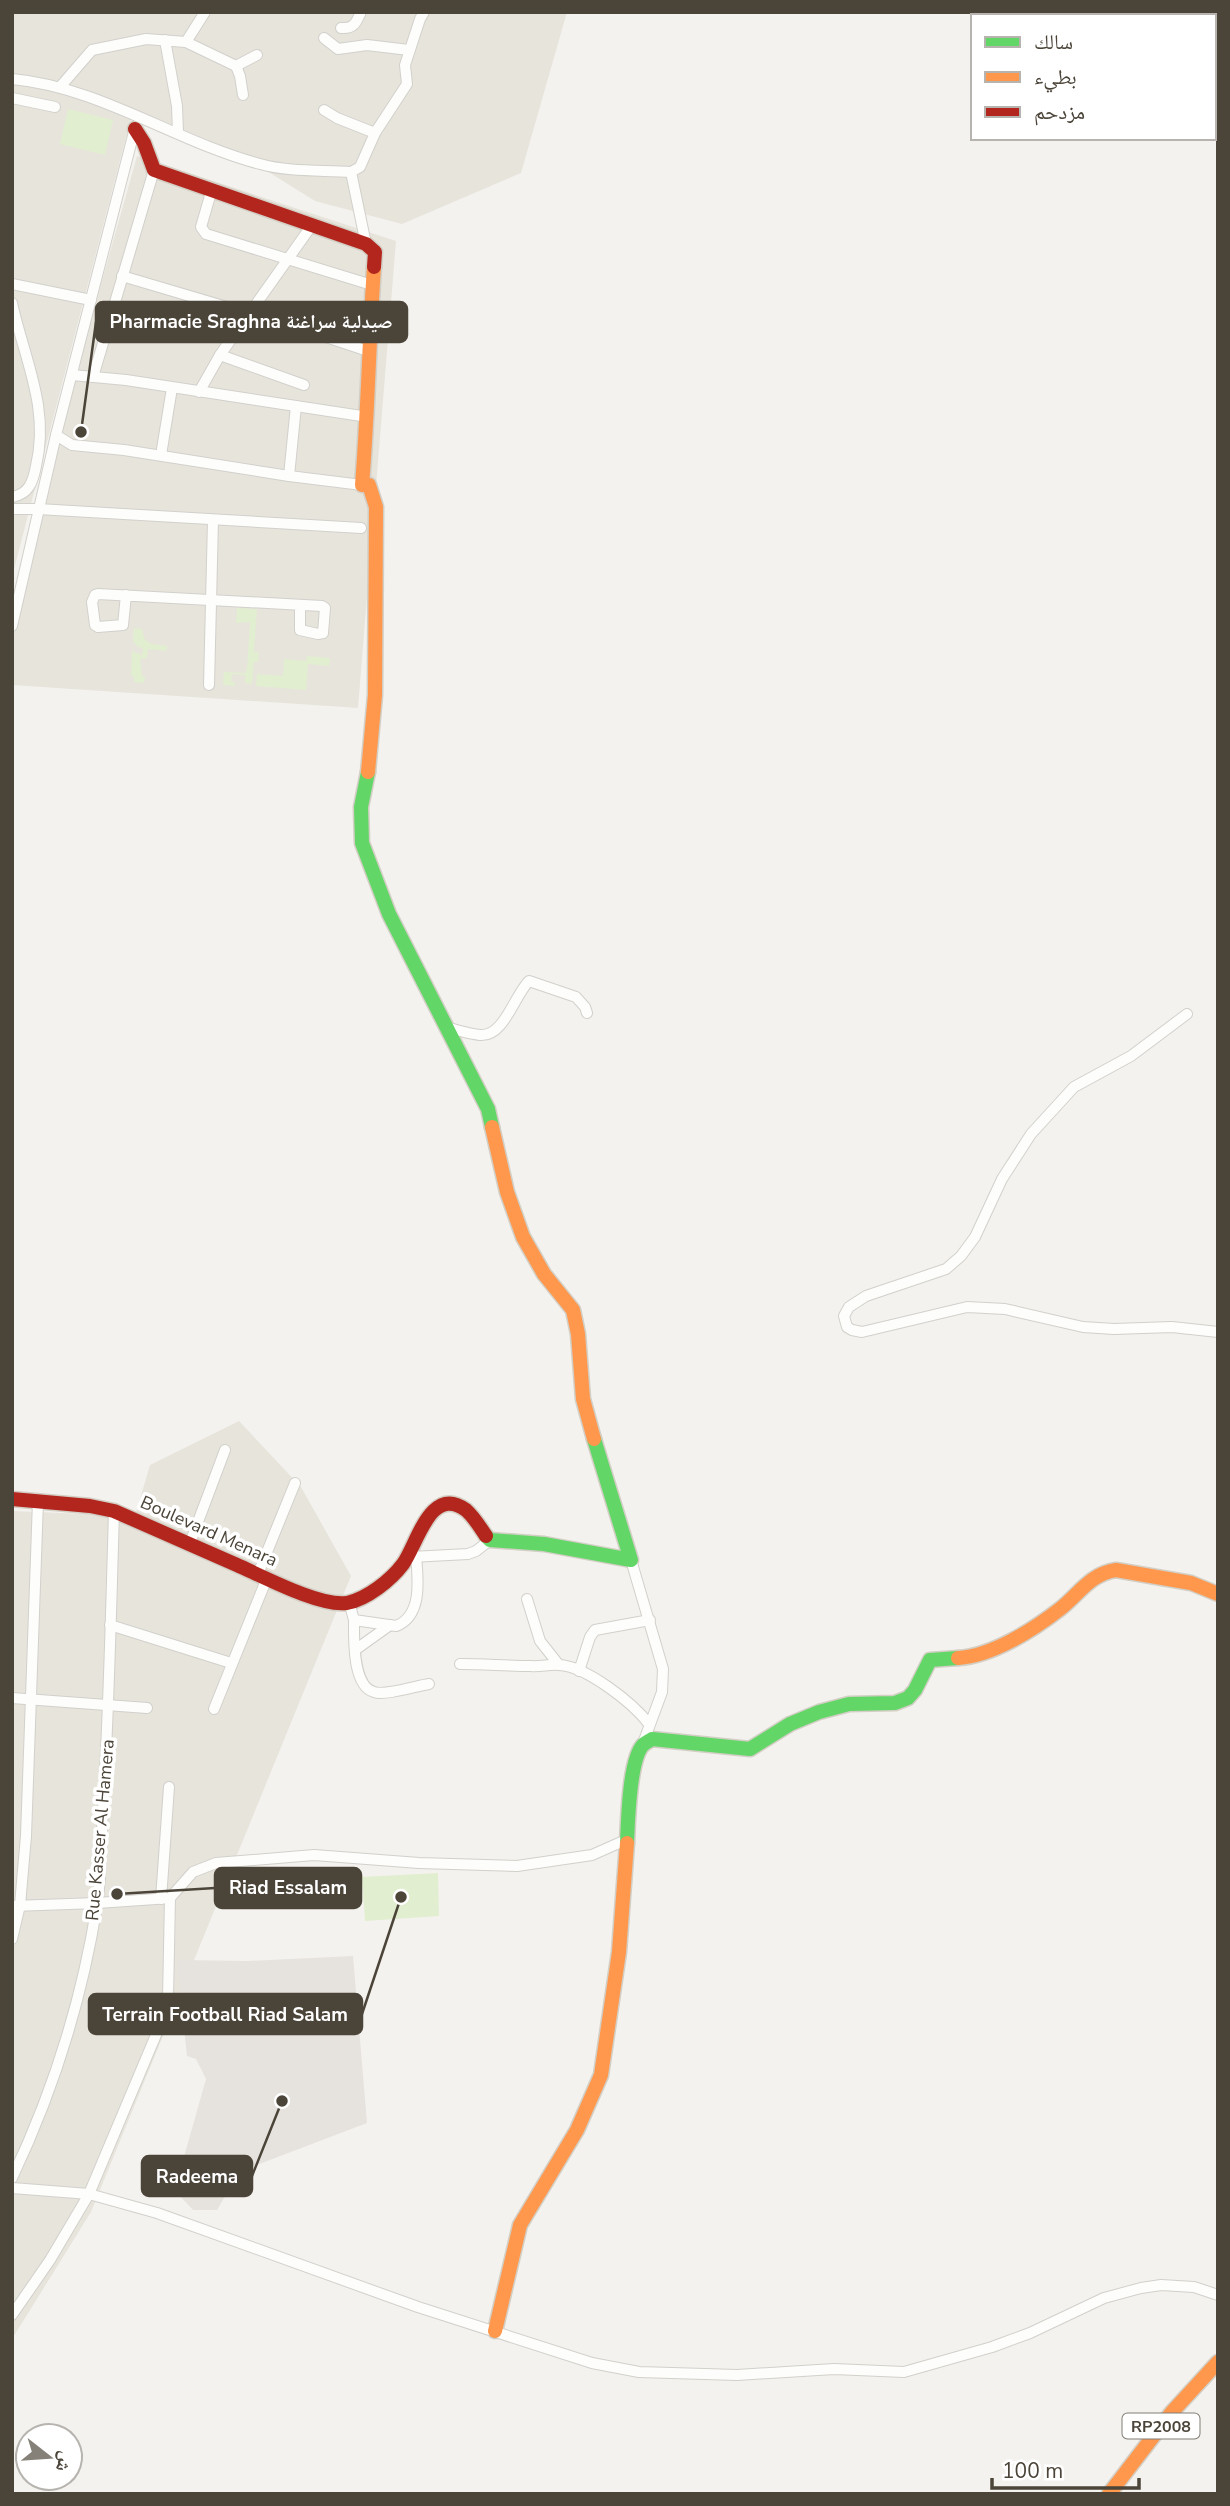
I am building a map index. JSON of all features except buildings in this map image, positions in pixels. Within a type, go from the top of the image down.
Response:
[{"type":"main road","points":[[135,123],[154,170],[366,244],[375,252],[368,351],[368,416],[362,485],[369,485],[373,494],[377,567],[375,695],[371,750],[361,807],[362,843],[389,914],[488,1109],[507,1192],[523,1237],[544,1274],[573,1310],[578,1334],[583,1399],[631,1560],[544,1544],[490,1540],[462,1508],[443,1505],[432,1511],[412,1557],[382,1583],[349,1602]]},
{"type":"main road","name":"Boulevard Menara","points":[[12,1499],[90,1506],[114,1511],[320,1599],[337,1603],[349,1602]]},
{"type":"main road","points":[[495,2330],[520,2225],[577,2130],[601,2075],[619,1952],[636,1758],[642,1746],[652,1739],[750,1749],[809,1716],[848,1704],[905,1699],[914,1692],[923,1667],[930,1660],[973,1657],[999,1648],[1059,1610],[1094,1577],[1104,1572],[1116,1570],[1191,1583],[1218,1594]]},
{"type":"main road","name":"RP2008","points":[[1109,2494],[1172,2412],[1218,2362]]},
{"type":"street","points":[[186,42],[205,12]]},
{"type":"street","points":[[341,28],[352,27],[361,12]]},
{"type":"street","points":[[12,79],[60,88],[135,123],[178,133],[263,165],[351,172],[360,167],[375,133],[407,84],[405,65],[419,14]]},
{"type":"street","points":[[324,38],[338,48],[367,45],[409,50]]},
{"type":"street","points":[[60,88],[92,50],[146,39],[186,42],[236,66],[243,95]]},
{"type":"street","points":[[165,40],[177,106],[178,133]]},
{"type":"street","points":[[236,66],[257,55]]},
{"type":"street","points":[[12,98],[55,107]]},
{"type":"street","points":[[324,110],[375,133]]},
{"type":"street","points":[[12,626],[38,509],[135,123]]},
{"type":"street","points":[[93,377],[154,170]]},
{"type":"street","points":[[351,172],[366,244]]},
{"type":"street","points":[[212,189],[202,231],[372,285]]},
{"type":"street","points":[[199,392],[220,355],[312,225]]},
{"type":"street","points":[[122,276],[368,351]]},
{"type":"street","points":[[12,284],[91,300]]},
{"type":"street","points":[[12,306],[32,374],[42,432],[32,482],[23,494],[12,498]]},
{"type":"street","points":[[220,355],[304,385]]},
{"type":"street","points":[[72,375],[368,416]]},
{"type":"street","points":[[161,455],[172,388]]},
{"type":"street","points":[[289,476],[296,406]]},
{"type":"street","points":[[57,435],[72,445],[161,455],[362,485]]},
{"type":"street","points":[[12,509],[361,528]]},
{"type":"street","points":[[209,685],[213,520]]},
{"type":"street","points":[[126,595],[300,605]]},
{"type":"street","points":[[448,1028],[480,1035],[495,1031],[529,981],[576,997],[587,1013]]},
{"type":"street","points":[[1187,1014],[1131,1056],[1074,1087],[1024,1145],[1002,1179],[975,1237],[961,1256],[946,1269],[866,1296],[846,1311],[845,1321],[852,1331],[862,1332],[967,1307],[985,1306],[1083,1326],[1114,1329],[1172,1327],[1218,1332]]},
{"type":"street","points":[[190,1543],[225,1450]]},
{"type":"street","points":[[214,1709],[295,1483]]},
{"type":"street","points":[[12,1939],[32,1700],[38,1501]]},
{"type":"street","name":"Rue Kasser Al Hamera","points":[[12,2178],[40,2118],[56,2073],[74,2010],[97,1903],[107,1760],[114,1511]]},
{"type":"street","points":[[354,1620],[402,1624],[414,1607],[419,1588],[412,1557],[468,1554],[477,1551],[490,1540]]},
{"type":"street","points":[[631,1560],[650,1620],[664,1681],[658,1706],[642,1746]]},
{"type":"street","points":[[527,1600],[540,1641],[559,1665]]},
{"type":"street","points":[[349,1602],[354,1620],[355,1650],[361,1679],[371,1691],[376,1693],[429,1684]]},
{"type":"street","points":[[579,1671],[590,1637],[595,1630],[650,1620]]},
{"type":"street","points":[[110,1625],[231,1663]]},
{"type":"street","points":[[355,1650],[390,1625]]},
{"type":"street","points":[[460,1664],[559,1665],[579,1671],[620,1697],[649,1724]]},
{"type":"street","points":[[12,1698],[147,1708]]},
{"type":"street","points":[[12,2315],[89,2194],[167,2007],[169,1787]]},
{"type":"street","points":[[16,1905],[166,1898],[193,1872],[216,1863],[314,1855],[418,1863],[517,1866],[592,1855],[628,1839]]},
{"type":"street","points":[[12,2189],[89,2194],[158,2213],[363,2288],[592,2363],[639,2372],[737,2375],[834,2369],[897,2372],[913,2370],[992,2347],[1030,2333],[1104,2298],[1141,2288],[1161,2285],[1194,2287],[1218,2295]]},
{"type":"shaded area","points":[[12,12],[567,12],[521,173],[402,224],[315,201],[262,168],[170,136],[131,118],[12,577]]},
{"type":"shaded area","points":[[137,156],[396,241],[358,708],[12,685],[12,602]]},
{"type":"shaded area","points":[[239,1421],[301,1487],[351,1576],[91,2212],[12,2339],[12,1511],[135,1516],[150,1465]]},
{"type":"shaded area","points":[[353,1956],[367,2123],[246,2169],[241,2186],[224,2198],[217,2210],[193,2210],[179,2195],[178,2178],[206,2079],[196,2059],[187,2056],[177,1960],[247,1961]]},
{"type":"green space","points":[[68,109],[113,120],[105,155],[60,144]]},
{"type":"green space","points":[[237,608],[257,609],[254,652],[259,652],[258,662],[254,662],[252,684],[245,683],[245,675],[232,674],[231,682],[235,682],[235,686],[223,685],[224,672],[245,673],[247,669],[250,622],[236,623]]},
{"type":"green space","points":[[134,628],[142,629],[145,640],[152,644],[167,646],[167,651],[148,649],[147,658],[140,659],[144,683],[134,682],[131,675],[132,651],[142,655],[143,648],[133,641]]},
{"type":"green space","points":[[307,656],[330,658],[329,666],[308,664],[306,690],[256,686],[257,674],[283,676],[284,659],[306,661]]},
{"type":"green space","points":[[438,1873],[439,1916],[365,1921],[362,1877]]},
{"type":"traffic: fast","points":[[368,772],[361,807],[362,843],[389,914],[488,1109],[492,1127]]},
{"type":"traffic: fast","points":[[486,1536],[490,1540],[544,1544],[631,1560],[594,1439]]},
{"type":"traffic: fast","points":[[627,1843],[630,1792],[635,1764],[643,1745],[652,1739],[750,1749],[790,1724],[819,1712],[849,1704],[895,1703],[908,1698],[930,1660],[958,1658]]},
{"type":"traffic: slow","points":[[368,772],[375,695],[376,507],[369,485],[362,485],[374,267]]},
{"type":"traffic: slow","points":[[492,1127],[507,1192],[523,1237],[544,1274],[573,1310],[578,1334],[583,1399],[594,1439]]},
{"type":"traffic: slow","points":[[958,1658],[998,1647],[1025,1633],[1060,1609],[1092,1580],[1107,1572],[1116,1570],[1191,1583],[1218,1594]]},
{"type":"traffic: slow","points":[[495,2331],[520,2225],[577,2130],[601,2075],[619,1952],[627,1843]]},
{"type":"traffic: slow","points":[[1109,2494],[1172,2412],[1218,2362]]},
{"type":"traffic: jam","points":[[135,129],[144,143],[154,170],[366,244],[375,252],[374,267]]},
{"type":"traffic: jam","points":[[12,1499],[90,1506],[114,1511],[291,1590],[336,1603],[355,1601],[378,1588],[392,1576],[403,1564],[426,1520],[443,1505],[454,1504],[466,1510],[486,1536]]},
{"type":"place","name":"Pharmacie Sraghna صيدلية سراغنة","points":[[81,432]]},
{"type":"place","name":"Riad Essalam","points":[[117,1894]]},
{"type":"place","name":"Terrain Football Riad Salam","points":[[401,1897]]},
{"type":"place","name":"Radeema","points":[[282,2101]]}]
